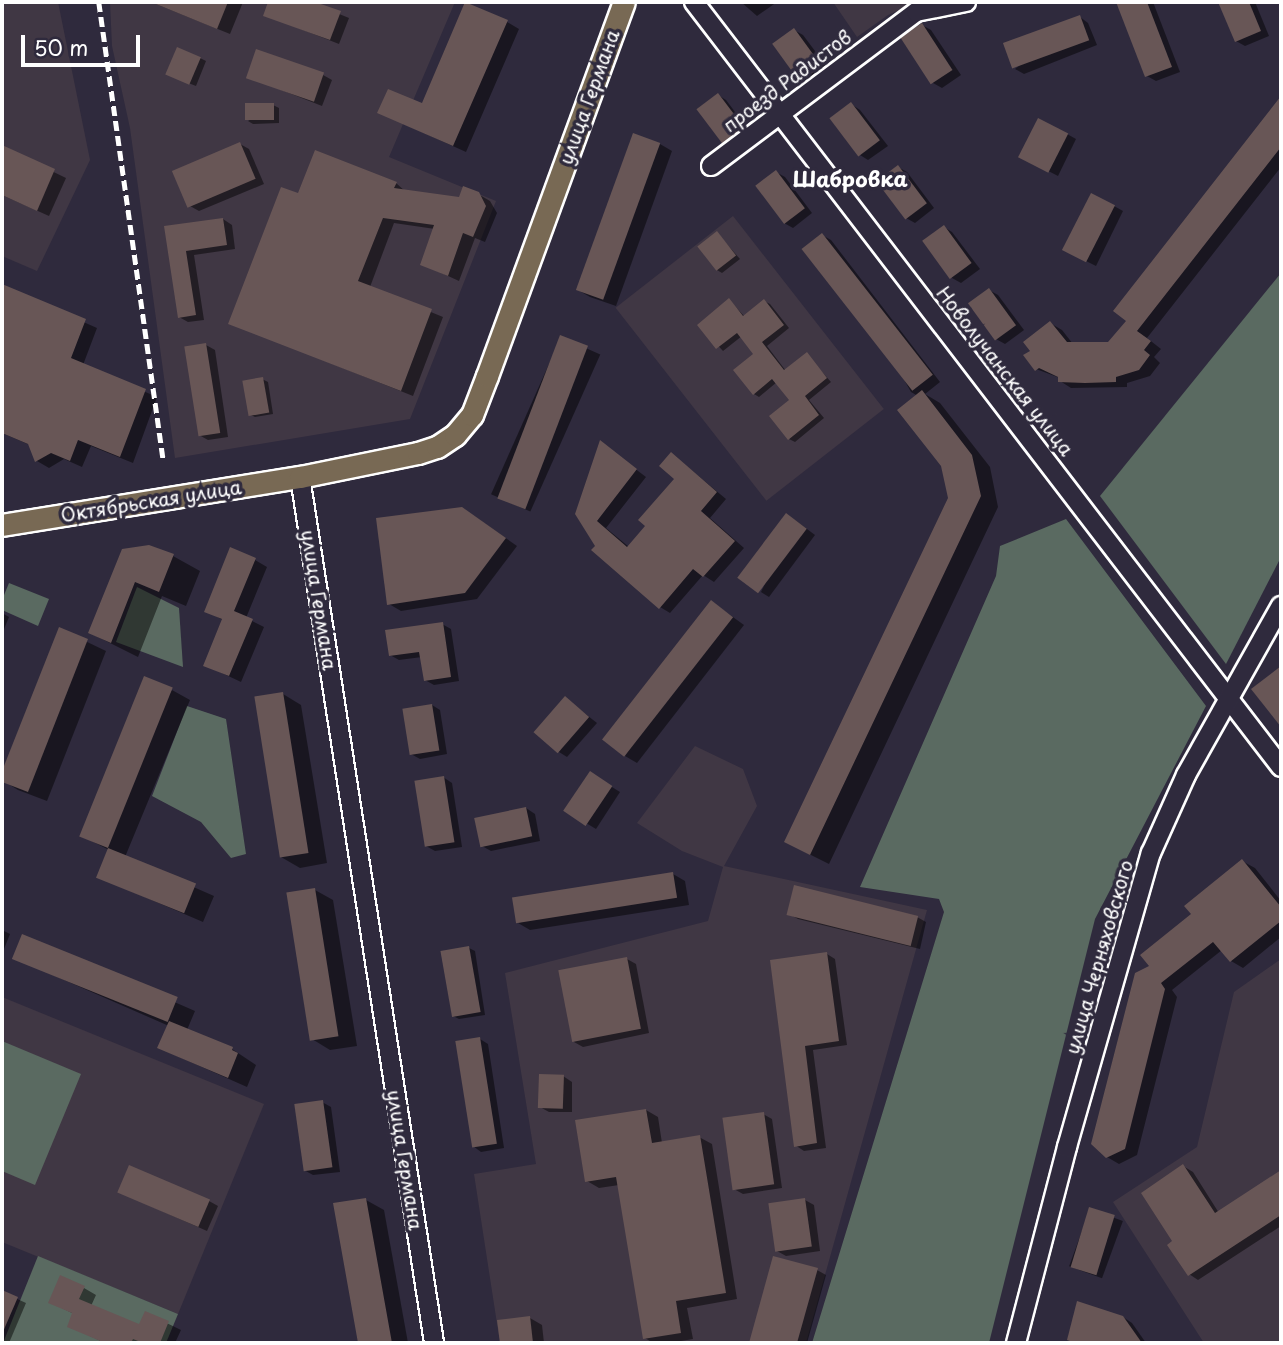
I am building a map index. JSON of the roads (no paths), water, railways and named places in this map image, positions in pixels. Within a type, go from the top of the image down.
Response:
[{"type":"main road","name":"улица Германа","points":[[300,477],[427,451],[446,442],[467,422],[487,376],[624,2]]},
{"type":"main road","name":"Октябрьская улица","points":[[2,525],[300,477]]},
{"type":"street","name":"Новолучанская улица","points":[[694,2],[1230,697],[1281,768]]},
{"type":"street","name":"проезд Радистов","points":[[711,166],[916,12],[966,2]]},
{"type":"street","name":"улица Германа","points":[[300,477],[434,1343]]},
{"type":"street","name":"улица Черняховского","points":[[1016,1343],[1074,1122],[1151,853],[1186,775],[1281,606]]},
{"type":"railway","points":[[99,2],[163,459]]},
{"type":"district","name":"Шабровка","points":[[850,178]]}]
